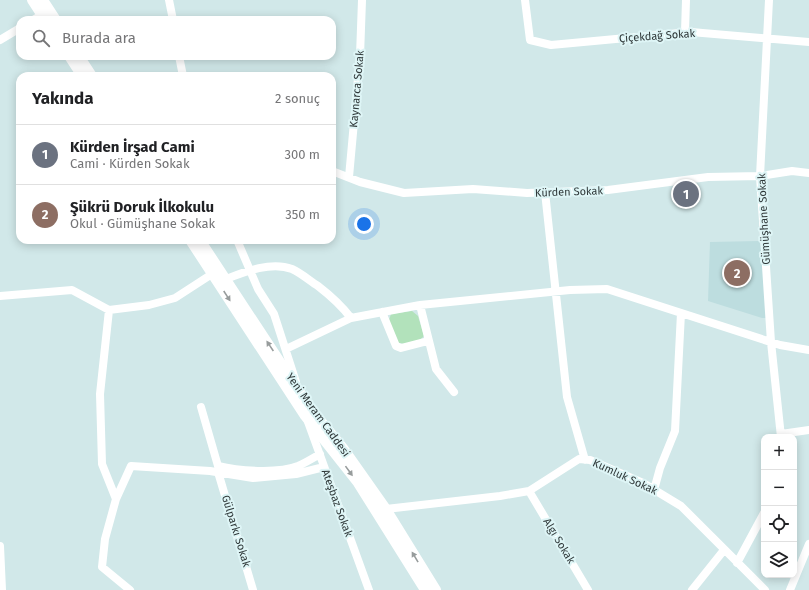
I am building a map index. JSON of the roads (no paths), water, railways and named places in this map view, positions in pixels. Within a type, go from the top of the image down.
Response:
[{"type":"main road","points":[[32,0],[39,16]]},
{"type":"main road","points":[[42,0],[53,16]]},
{"type":"main road","points":[[72,60],[79,72]]},
{"type":"main road","points":[[82,60],[89,72]]},
{"type":"main road","name":"Yeni Meram Caddesi","points":[[193,244],[305,416],[335,453],[376,511],[425,590]]},
{"type":"main road","name":"Yeni Meram Caddesi","points":[[203,244],[298,388],[386,509],[436,590]]},
{"type":"street","points":[[170,0],[172,16]]},
{"type":"street","name":"Kaynarca Sokak","points":[[348,177],[360,56],[362,0]]},
{"type":"street","name":"Çiçekdağ Sokak","points":[[525,0],[530,40],[551,45],[685,32],[809,42]]},
{"type":"street","points":[[685,32],[686,0]]},
{"type":"street","name":"Gümüşhane Sokak","points":[[769,0],[760,176],[771,342],[781,434]]},
{"type":"street","points":[[0,40],[16,30]]},
{"type":"street","points":[[180,60],[182,72]]},
{"type":"street","name":"Kürden Sokak","points":[[336,172],[404,193],[473,189],[545,192],[608,190],[708,177],[760,176],[792,170],[809,173]]},
{"type":"street","points":[[545,192],[566,397],[585,460]]},
{"type":"street","points":[[238,244],[249,270],[274,314],[298,388]]},
{"type":"street","points":[[226,279],[249,270],[267,267],[291,269],[329,294],[340,304],[351,318]]},
{"type":"street","points":[[0,296],[72,290],[109,310],[149,305],[176,298],[212,274]]},
{"type":"street","points":[[286,349],[351,318],[382,312],[420,305],[556,292],[607,289],[771,342],[809,350]]},
{"type":"street","points":[[420,305],[436,369],[454,392]]},
{"type":"street","points":[[109,310],[100,394],[102,464],[116,499]]},
{"type":"street","points":[[382,312],[396,346],[401,348],[428,341]]},
{"type":"street","points":[[654,490],[660,468],[675,431],[681,313]]},
{"type":"street","points":[[201,407],[218,466],[234,470],[270,470],[297,466],[320,456],[335,453]]},
{"type":"street","name":"Ateşbaz Sokak","points":[[305,416],[369,590]]},
{"type":"street","points":[[790,434],[809,430]]},
{"type":"street","name":"Kumluk Sokak","points":[[386,509],[500,496],[529,491],[579,459],[590,460],[654,490],[681,506],[764,590]]},
{"type":"street","points":[[130,590],[102,567],[105,539],[116,499],[131,466],[218,472],[253,478],[296,474],[324,467]]},
{"type":"street","name":"Gülparkı Sokak","points":[[218,472],[253,590]]},
{"type":"street","name":"Algı Sokak","points":[[529,491],[588,590]]},
{"type":"street","points":[[737,563],[761,519]]},
{"type":"street","points":[[790,590],[809,544]]},
{"type":"street","points":[[0,546],[2,590]]},
{"type":"street","points":[[692,590],[724,550]]},
{"type":"place","name":"Kürden İrşad Cami","points":[[686,194]]},
{"type":"place","name":"Şükrü Doruk İlkokulu","points":[[737,273]]}]
